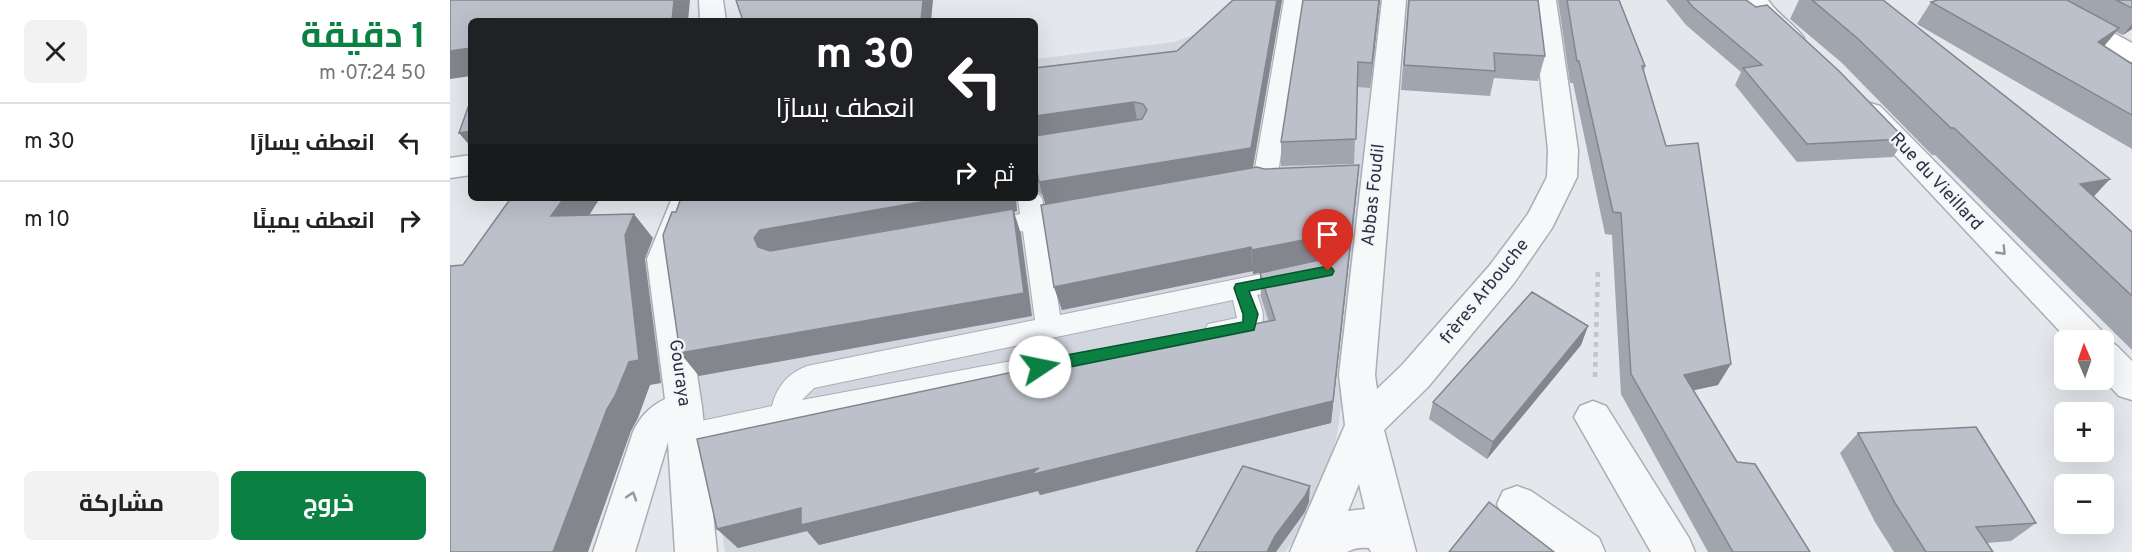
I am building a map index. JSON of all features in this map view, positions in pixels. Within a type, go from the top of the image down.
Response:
[{"type":"main road","points":[[2033,0],[2132,54]]},
{"type":"street","points":[[711,0],[713,18]]},
{"type":"street","name":"Abbas Foudil","points":[[1394,0],[1365,176],[1357,375],[1364,425],[1394,552]]},
{"type":"street","name":"frères Arbouche","points":[[1311,552],[1364,425],[1415,376],[1502,274],[1541,220],[1562,177],[1563,150],[1544,0]]},
{"type":"street","points":[[1756,5],[1808,53]]},
{"type":"street","name":"Rue du Vieillard","points":[[1854,95],[2079,330]]},
{"type":"street","points":[[450,168],[468,165]]},
{"type":"street","name":"Gouraya","points":[[686,201],[663,259],[685,421],[696,552]]},
{"type":"street","points":[[2114,366],[2132,385]]},
{"type":"street","points":[[614,552],[652,432],[665,417],[685,421]]},
{"type":"street","points":[[1593,417],[1674,552]]},
{"type":"street","points":[[1517,504],[1584,552]]},
{"type":"street","points":[[1317,552],[1341,532],[1360,528],[1382,533],[1394,552]]},
{"type":"lane","points":[[1219,188],[1276,179],[1294,0]]},
{"type":"lane","points":[[962,233],[1031,209],[1103,208]]},
{"type":"lane","points":[[1031,209],[1049,327]]},
{"type":"lane","points":[[785,416],[786,400],[795,386],[807,378],[1317,273]]},
{"type":"lane","points":[[1191,337],[1249,326],[1251,314],[1241,288]]},
{"type":"lane","points":[[685,421],[785,416],[1075,360]]},
{"type":"path","points":[[1593,417],[1598,267]]},
{"type":"shaded area","points":[[1238,0],[1380,0],[1368,179],[1338,429],[1322,505],[1285,552],[725,552],[680,256],[702,201],[1038,201],[1038,59],[1175,42],[1236,18]]},
{"type":"building","points":[[450,0],[674,0],[672,18],[468,18],[468,48],[450,51]]},
{"type":"building","points":[[736,0],[923,0],[921,18],[742,18]]},
{"type":"building","points":[[1233,0],[1277,0],[1251,148],[1039,182],[1038,136],[1142,119],[1147,110],[1143,104],[1134,102],[1038,116],[1038,68],[1177,51]]},
{"type":"building","points":[[1303,0],[1379,0],[1372,63],[1358,62],[1356,139],[1281,142]]},
{"type":"building","points":[[1409,0],[1538,0],[1545,56],[1494,53],[1495,71],[1404,65]]},
{"type":"building","points":[[1567,0],[1619,0],[1645,66],[1642,66],[1666,146],[1698,143],[1731,364],[1684,375],[1737,462],[1755,464],[1810,552],[1733,552],[1631,374],[1621,213],[1613,212],[1579,61],[1577,61]]},
{"type":"building","points":[[1687,0],[1746,0],[1756,7],[1767,5],[1839,71],[1905,139],[1807,144],[1743,68],[1762,65]]},
{"type":"building","points":[[1812,0],[1883,0],[2110,179],[2080,184],[2132,232],[2132,296],[1856,37]]},
{"type":"building","points":[[1938,0],[2067,0],[2119,28],[2098,42],[2132,64],[2132,115],[1931,2]]},
{"type":"building","points":[[2116,0],[2132,0],[2132,8]]},
{"type":"building","points":[[468,108],[468,132],[459,133]]},
{"type":"building","points":[[1359,165],[1333,401],[1030,475],[1039,468],[801,525],[801,508],[717,529],[697,439],[1060,362],[1275,320],[1260,273],[1338,256],[1344,246],[1338,238],[1328,235],[1252,250],[1251,247],[1054,287],[1041,205],[1257,167],[1264,169]]},
{"type":"building","points":[[509,201],[562,201],[551,216],[634,214],[625,235],[639,360],[629,362],[607,409],[553,552],[450,552],[450,266],[463,265]]},
{"type":"building","points":[[680,201],[927,201],[760,230],[754,238],[758,247],[770,251],[1013,209],[1024,293],[680,353],[663,235],[672,212],[676,212]]},
{"type":"building","points":[[1532,292],[1588,326],[1493,442],[1433,402]]},
{"type":"building","points":[[1976,427],[2036,523],[1976,527],[1993,552],[1926,552],[1895,503],[1858,433]]},
{"type":"building","points":[[1243,466],[1310,486],[1275,536],[1267,552],[1196,552]]},
{"type":"building","points":[[1489,502],[1554,552],[1449,552]]},
{"type":"route","points":[[1040,367],[1249,326],[1251,314],[1241,288],[1328,271]]}]
